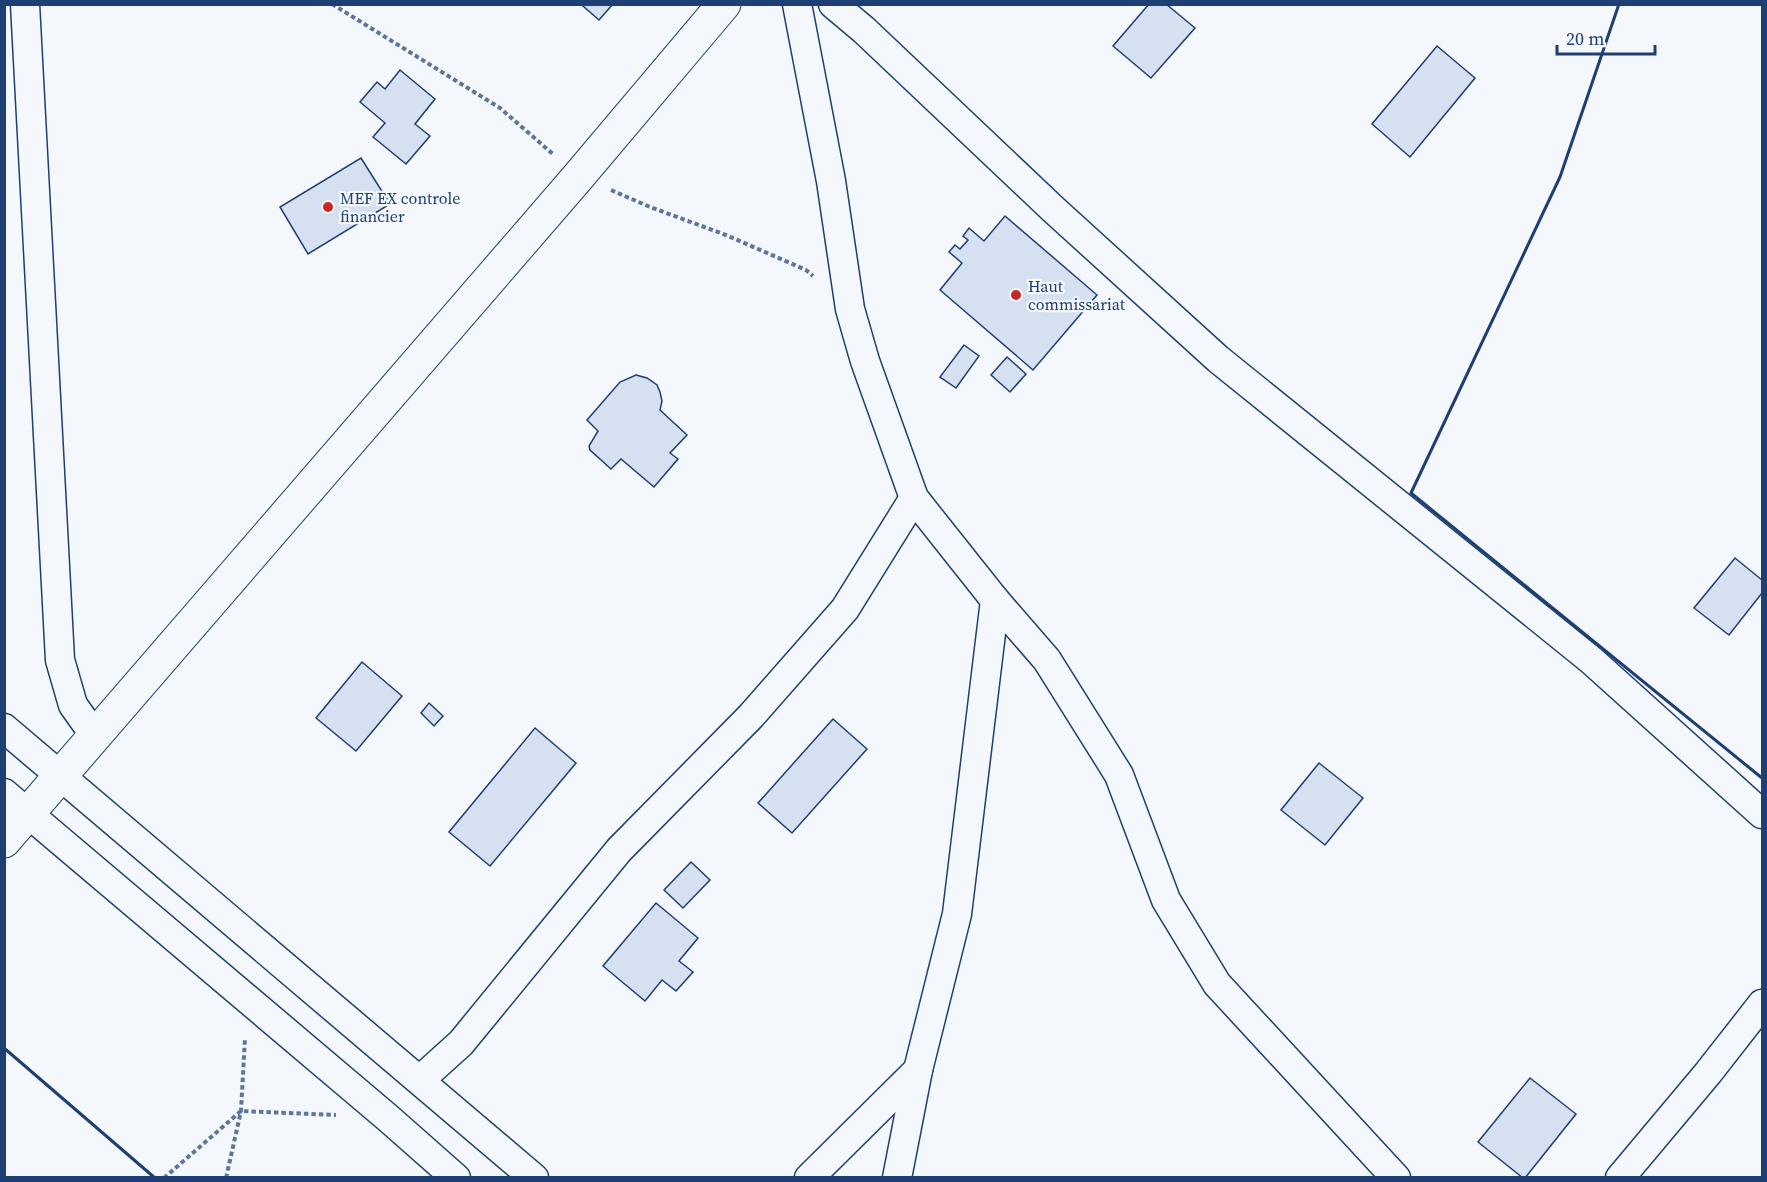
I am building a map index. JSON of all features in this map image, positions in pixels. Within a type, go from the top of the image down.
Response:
[{"type":"main road","points":[[4,842],[578,177],[724,4]]},
{"type":"street","points":[[25,4],[60,660],[73,705],[95,736]]},
{"type":"street","points":[[797,4],[831,182],[850,309],[865,361],[914,498],[995,600],[1047,660],[1119,775],[1166,900],[1217,984],[1396,1178]]},
{"type":"street","points":[[833,4],[864,30],[1053,208],[1218,358],[1591,660],[1762,814]]},
{"type":"street","points":[[420,1080],[461,1043],[619,850],[751,716],[845,609],[914,498]]},
{"type":"street","points":[[897,1178],[918,1070],[957,914],[995,600]]},
{"type":"street","points":[[4,728],[534,1178]]},
{"type":"street","points":[[4,793],[456,1178]]},
{"type":"street","points":[[1620,1178],[1762,1004]]},
{"type":"street","points":[[809,1178],[918,1070]]},
{"type":"path","points":[[226,1178],[242,1111],[246,998]]},
{"type":"path","points":[[164,1178],[242,1111],[388,1118]]},
{"type":"building","points":[[584,4],[613,4],[599,20],[583,6]]},
{"type":"building","points":[[1149,4],[1166,4],[1195,28],[1151,78],[1113,46]]},
{"type":"building","points":[[1437,46],[1475,78],[1410,157],[1372,124]]},
{"type":"building","points":[[400,70],[435,99],[415,124],[430,136],[406,164],[373,137],[385,123],[360,102],[377,82],[385,89]]},
{"type":"building","points":[[361,158],[390,204],[308,254],[280,207]]},
{"type":"building","points":[[1005,216],[1097,295],[1033,370],[940,290],[962,263],[949,252],[955,245],[960,249],[968,240],[963,236],[969,228],[984,241]]},
{"type":"building","points":[[964,345],[979,356],[956,388],[940,377]]},
{"type":"building","points":[[1007,357],[1026,374],[1010,392],[991,375]]},
{"type":"building","points":[[636,375],[647,378],[657,385],[662,401],[660,410],[687,435],[670,453],[678,459],[654,487],[621,459],[611,469],[590,450],[589,446],[598,431],[587,420],[620,382]]},
{"type":"building","points":[[1735,558],[1762,580],[1762,593],[1729,635],[1694,608]]},
{"type":"building","points":[[362,662],[402,696],[356,751],[316,718]]},
{"type":"building","points":[[429,703],[443,716],[434,726],[421,713]]},
{"type":"building","points":[[833,719],[867,749],[792,833],[758,803]]},
{"type":"building","points":[[535,728],[576,763],[490,866],[449,832]]},
{"type":"building","points":[[1319,763],[1363,798],[1325,845],[1281,810]]},
{"type":"building","points":[[691,862],[710,880],[683,908],[664,890]]},
{"type":"building","points":[[656,903],[698,938],[679,961],[693,972],[676,991],[662,980],[645,1001],[603,966]]},
{"type":"building","points":[[1530,1078],[1576,1114],[1523,1178],[1478,1142]]},
{"type":"wall","points":[[1619,4],[1560,177],[1411,493],[1762,778]]},
{"type":"wall","points":[[4,1048],[155,1178]]},
{"type":"place","name":"MEF EX controle financier","points":[[328,207]]},
{"type":"place","name":"Haut commissariat","points":[[1016,295]]}]
